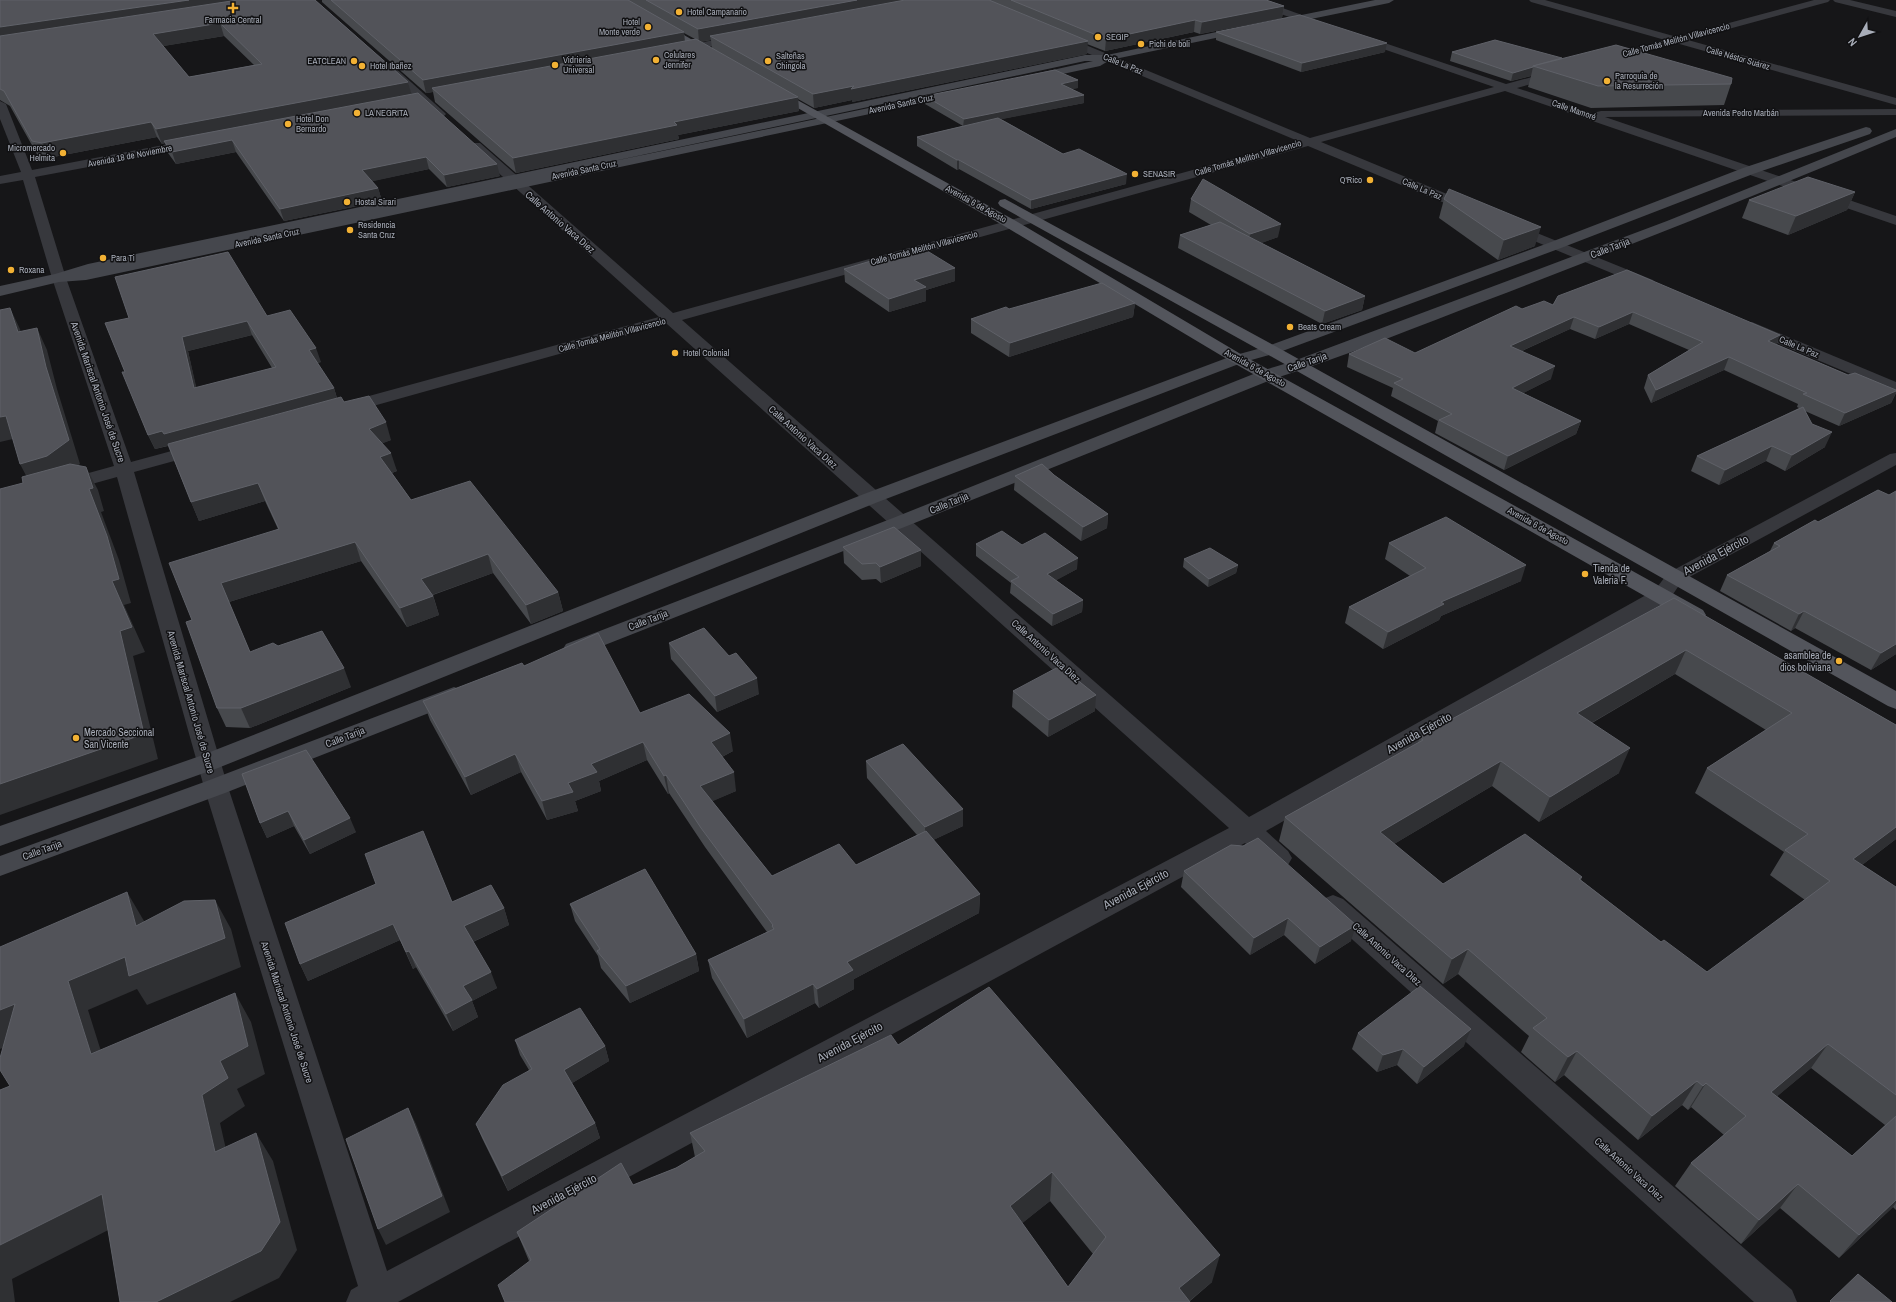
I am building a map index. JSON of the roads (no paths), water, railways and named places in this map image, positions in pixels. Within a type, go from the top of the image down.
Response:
[{"type":"main road","points":[[617,0],[703,42],[733,59]]},
{"type":"main road","points":[[640,0],[703,42]]},
{"type":"main road","name":"Avenida 6 de Agosto","points":[[763,76],[1267,375],[1668,586],[1896,701]]},
{"type":"main road","name":"Avenida 6 de Agosto","points":[[831,115],[1032,218],[1270,350],[1668,586],[1710,624]]},
{"type":"street","points":[[1251,0],[1330,28]]},
{"type":"street","points":[[1269,24],[1389,0]]},
{"type":"street","name":"Calle Néstor Suárez","points":[[1534,0],[1896,102]]},
{"type":"street","name":"Calle Tomás Melitón Villavicencio","points":[[1598,61],[1825,0]]},
{"type":"street","points":[[1838,0],[1896,14]]},
{"type":"street","name":"Avenida Santa Cruz","points":[[0,291],[59,278],[86,276],[514,181],[831,115],[1096,64],[1107,58],[1254,27]]},
{"type":"street","points":[[667,49],[752,33]]},
{"type":"street","name":"Calle La Paz","points":[[1050,33],[1484,214]]},
{"type":"street","name":"Calle Mamoré","points":[[1344,33],[1507,87],[1896,221]]},
{"type":"street","points":[[376,57],[447,120]]},
{"type":"street","name":"Calle Tomás Melitón Villavicencio","points":[[332,412],[1568,70]]},
{"type":"street","points":[[405,99],[434,93]]},
{"type":"street","name":"Avenida Mariscal Antonio José de Sucre","points":[[0,104],[27,171],[59,278],[124,469],[208,762],[373,1299]]},
{"type":"street","name":"Avenida Pedro Marbán","points":[[1586,114],[1896,112]]},
{"type":"street","points":[[0,836],[208,762],[871,498],[1238,359],[1270,350],[1556,245],[1748,171],[1896,120]]},
{"type":"street","name":"Calle Tarija","points":[[558,655],[900,522],[1267,375],[1297,366],[1587,257],[1780,181],[1896,133]]},
{"type":"street","name":"Avenida 18 de Noviembre","points":[[0,180],[27,171],[202,138]]},
{"type":"street","name":"Calle Antonio Vaca Diez","points":[[470,141],[871,498],[1295,872]]},
{"type":"street","name":"Avenida 18 de Noviembre","points":[[0,172],[27,171]]},
{"type":"street","points":[[1498,221],[1661,288]]},
{"type":"street","name":"Calle La Paz","points":[[1742,323],[1896,388]]},
{"type":"street","points":[[51,489],[216,444]]},
{"type":"street","name":"Avenida Ejército","points":[[373,1299],[1247,830],[1668,586],[1896,458]]},
{"type":"street","name":"Calle Tarija","points":[[0,866],[216,787],[469,689]]},
{"type":"street","name":"Calle Antonio Vaca Diez","points":[[1319,894],[1780,1302]]},
{"type":"place","name":"Farmacia Central","points":[[233,8]]},
{"type":"place","name":"Hotel Campanario","points":[[679,12]]},
{"type":"place","name":"Hotel Monte verde","points":[[648,27]]},
{"type":"place","name":"SEGIP","points":[[1098,37]]},
{"type":"place","name":"Pichi de boli","points":[[1141,44]]},
{"type":"place","name":"Celulares Jennifer","points":[[656,60]]},
{"type":"place","name":"EATCLEAN","points":[[354,61]]},
{"type":"place","name":"Salteñas Chingola","points":[[768,61]]},
{"type":"place","name":"Vidriería Universal","points":[[555,65]]},
{"type":"place","name":"Hotel Ibañez","points":[[362,66]]},
{"type":"place","name":"Parroquia de la Resurreción","points":[[1607,81]]},
{"type":"place","name":"LA NEGRITA","points":[[357,113]]},
{"type":"place","name":"Hotel Don Bernardo","points":[[288,124]]},
{"type":"place","name":"Micromercado Helmita","points":[[63,153]]},
{"type":"place","name":"SENASIR","points":[[1135,174]]},
{"type":"place","name":"Q'Rico","points":[[1370,180]]},
{"type":"place","name":"Hostal Sirari","points":[[347,202]]},
{"type":"place","name":"Residencia Santa Cruz","points":[[350,230]]},
{"type":"place","name":"Para Ti","points":[[103,258]]},
{"type":"place","name":"Roxana","points":[[11,270]]},
{"type":"place","name":"Beats Cream","points":[[1290,327]]},
{"type":"place","name":"Hotel Colonial","points":[[675,353]]},
{"type":"place","name":"Tienda de Valeria F.","points":[[1585,574]]},
{"type":"place","name":"asamblea de dios boliviana","points":[[1839,661]]},
{"type":"place","name":"Mercado Seccional San Vicente","points":[[76,738]]}]
